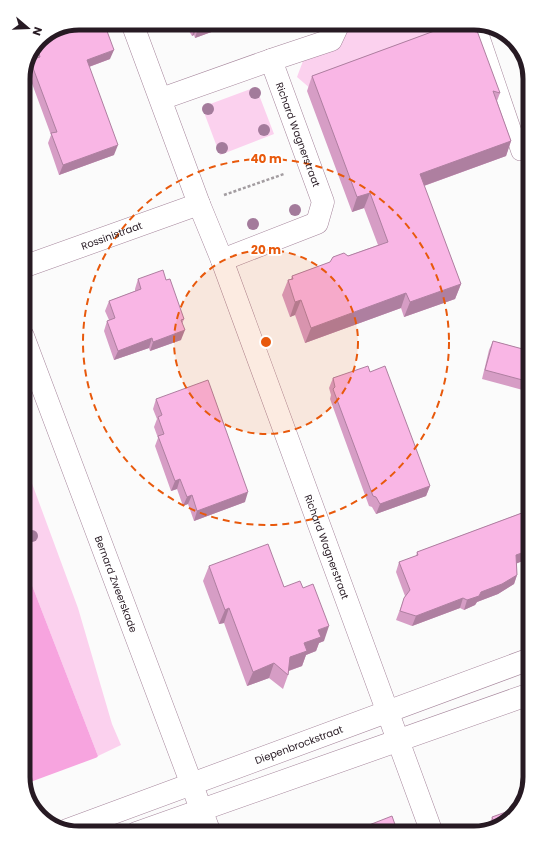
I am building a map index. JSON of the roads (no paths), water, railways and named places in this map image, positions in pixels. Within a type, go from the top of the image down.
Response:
[{"type":"street","name":"Richard Wagnerstraat","points":[[135,30],[199,204],[222,260],[429,826]]},
{"type":"street","points":[[161,99],[331,40],[336,30]]},
{"type":"street","name":"Richard Wagnerstraat","points":[[222,260],[317,223],[323,202],[271,60]]},
{"type":"street","name":"Rossinistraat","points":[[30,265],[199,204]]},
{"type":"street","name":"Bernard Zweerskade","points":[[30,354],[193,783],[208,826]]},
{"type":"street","name":"Diepenbrockstraat","points":[[78,826],[523,662]]},
{"type":"street","points":[[155,826],[523,696]]},
{"type":"lane","points":[[465,30],[481,37],[520,152]]}]
